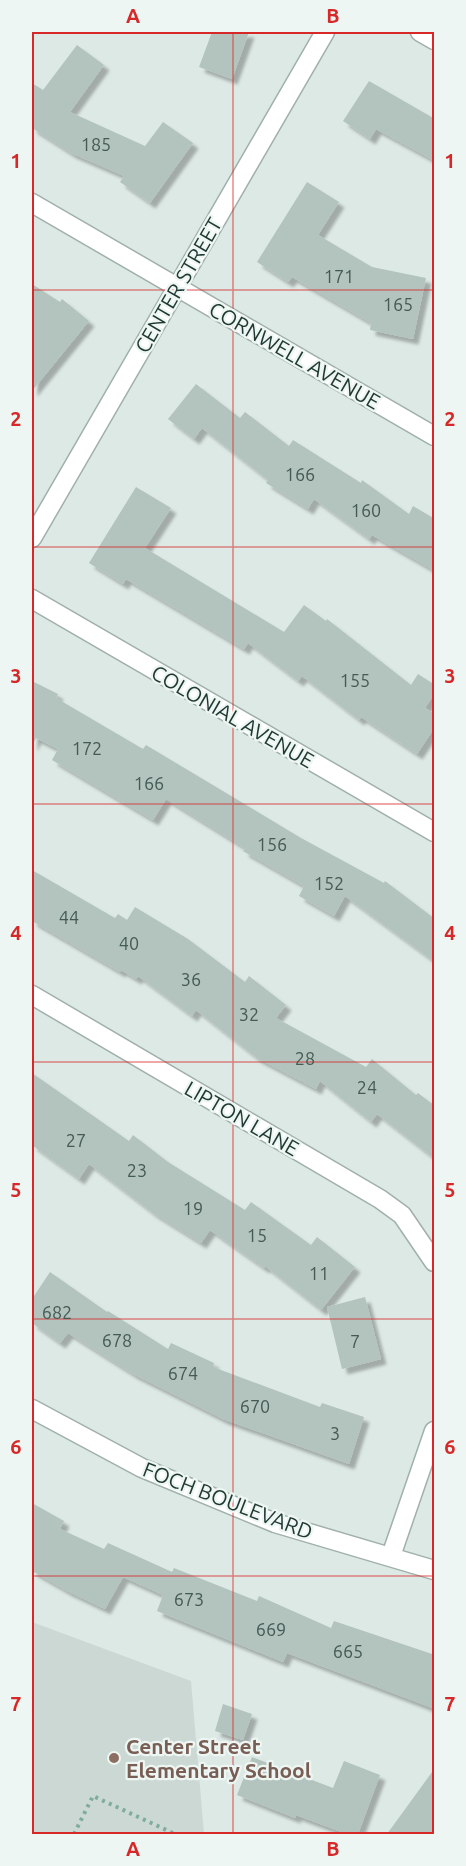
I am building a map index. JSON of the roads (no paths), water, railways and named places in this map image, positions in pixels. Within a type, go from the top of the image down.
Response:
[{"type":"street","name":"CENTER STREET","points":[[32,538],[325,32]]},
{"type":"street","points":[[420,32],[435,40]]},
{"type":"street","name":"CORNWELL AVENUE","points":[[32,203],[435,436]]},
{"type":"street","name":"COLONIAL AVENUE","points":[[32,599],[435,832]]},
{"type":"street","name":"LIPTON LANE","points":[[32,995],[380,1198],[402,1215],[435,1262]]},
{"type":"street","name":"FOCH BOULEVARD","points":[[32,1409],[142,1468],[275,1522],[435,1570]]},
{"type":"street","points":[[391,1556],[435,1431]]},
{"type":"place","name":"Center Street Elementary School","points":[[114,1758]]}]
